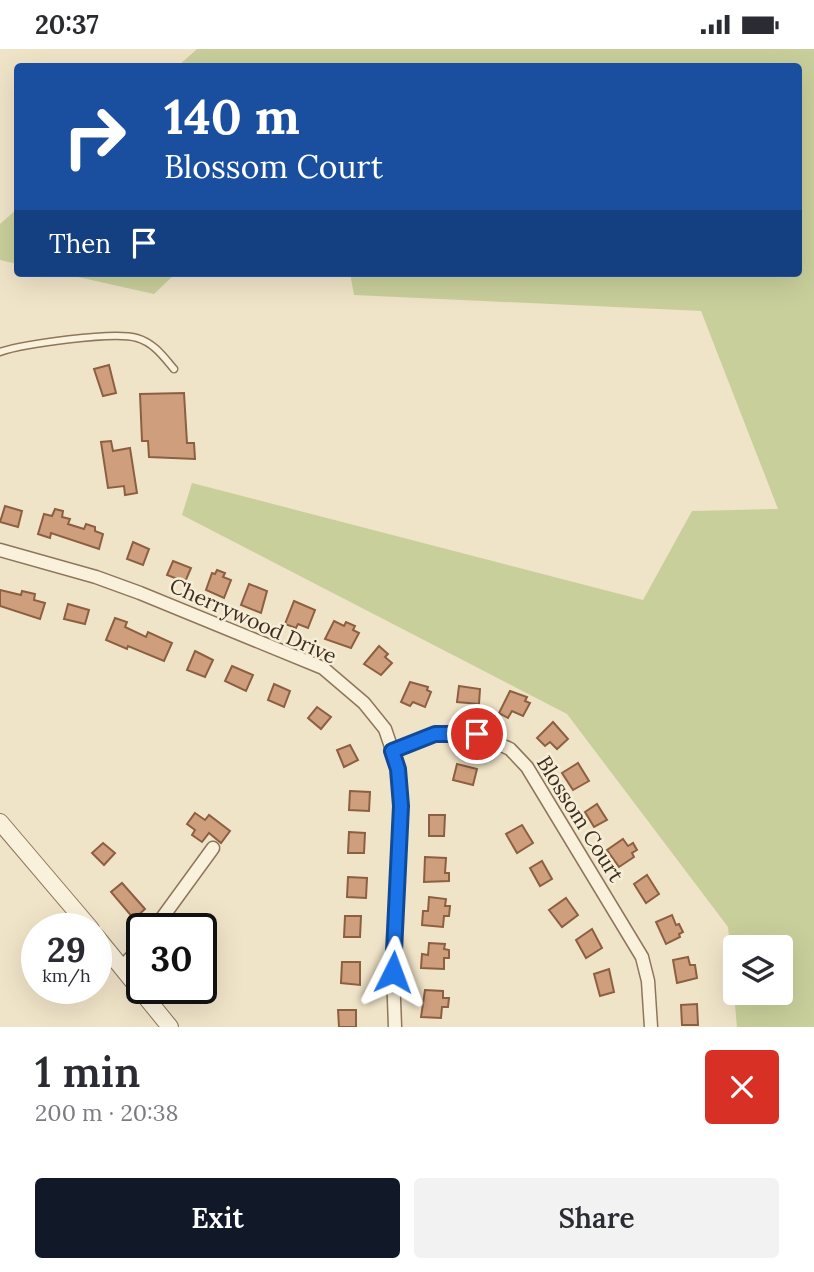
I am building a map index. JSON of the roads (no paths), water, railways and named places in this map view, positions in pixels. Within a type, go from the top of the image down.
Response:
[{"type":"street","name":"Cherrywood Drive","points":[[0,550],[96,577],[140,593],[323,668],[365,703],[385,729],[398,769],[401,806],[393,972],[395,1027]]},
{"type":"street","name":"Blossom Court","points":[[392,751],[435,734],[477,734],[510,749],[527,767],[642,957],[649,982],[650,1027]]},
{"type":"street","points":[[0,822],[77,913]]},
{"type":"street","points":[[166,913],[213,848]]},
{"type":"street","points":[[112,956],[170,1027]]},
{"type":"street","points":[[121,968],[126,963]]},
{"type":"lane","points":[[0,352],[39,343],[121,336],[137,338],[158,349],[174,369]]}]
